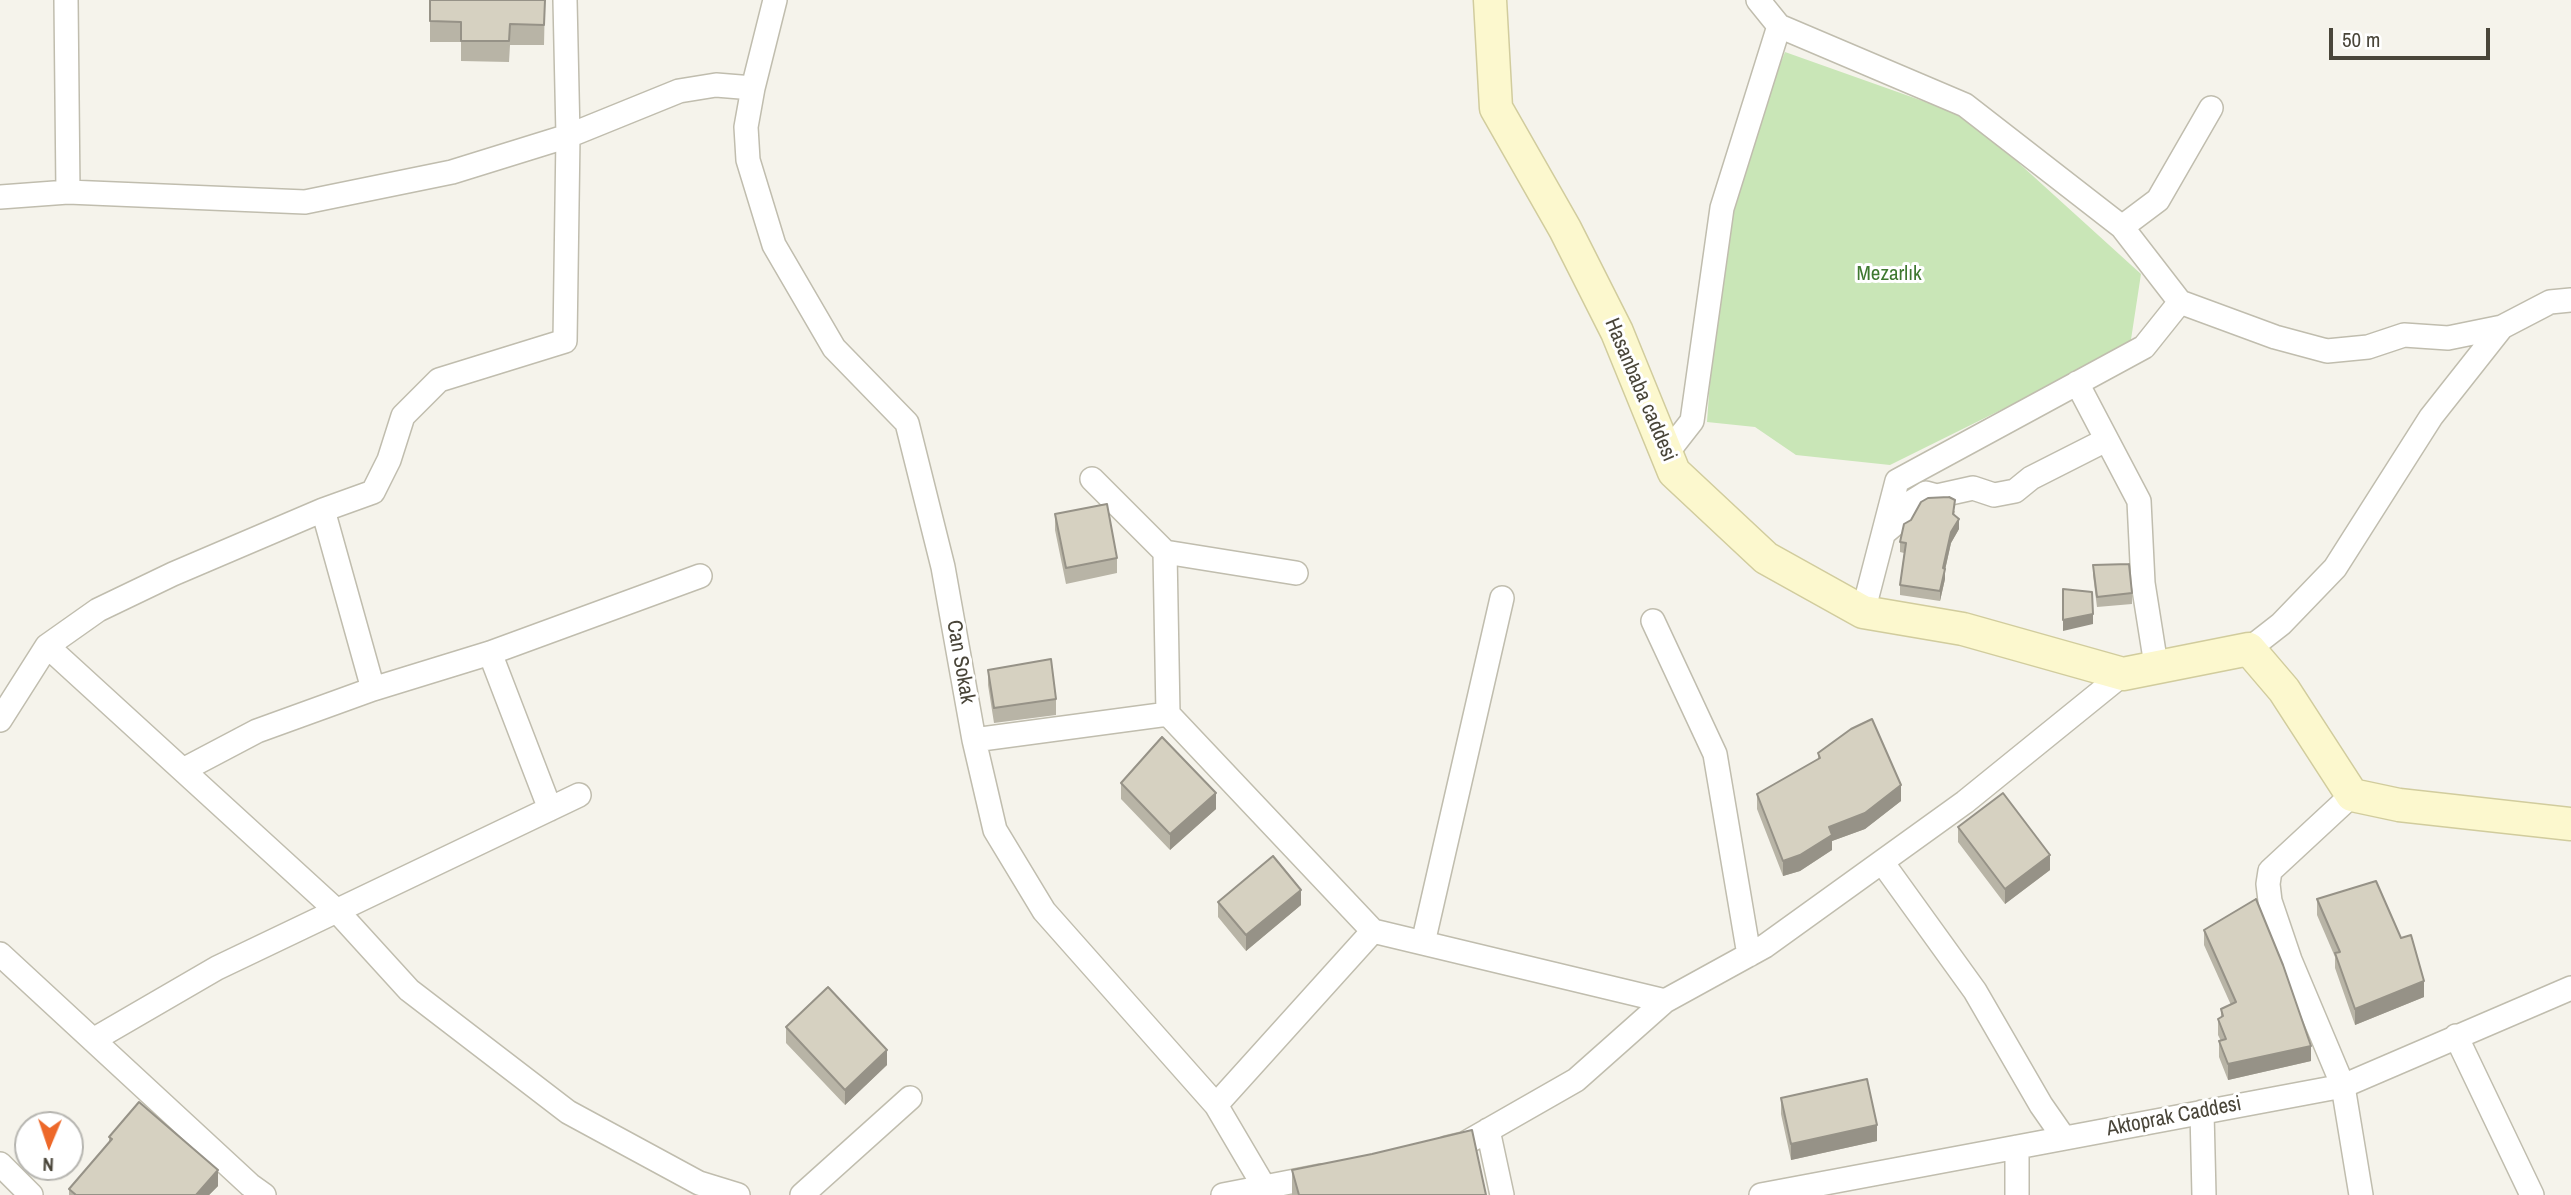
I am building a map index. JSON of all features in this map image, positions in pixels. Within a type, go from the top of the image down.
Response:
[{"type":"street","points":[[66,0],[68,192]]},
{"type":"street","points":[[0,720],[47,646],[98,610],[173,574],[323,510],[373,492],[389,460],[403,416],[439,380],[565,341],[568,136],[565,0]]},
{"type":"street","name":"Can Sokak","points":[[775,0],[746,127],[748,160],[774,245],[834,348],[907,423],[943,567],[974,740],[995,830],[1044,911],[1216,1105],[1267,1191]]},
{"type":"street","name":"Hasanbaba caddesi","points":[[1490,0],[1496,107],[1565,229],[1617,332],[1674,471],[1766,558],[1863,612],[1963,629],[2123,674]]},
{"type":"street","points":[[1758,0],[1779,26],[1965,105],[2122,227],[2180,302],[2276,337],[2328,351],[2368,346],[2404,335],[2448,338],[2502,327],[2550,302],[2571,300]]},
{"type":"street","points":[[1667,453],[1692,421],[1722,208],[1779,26]]},
{"type":"street","points":[[0,197],[68,192],[305,202],[452,172],[568,136],[679,91],[716,85],[753,88]]},
{"type":"street","points":[[2122,227],[2158,200],[2211,108]]},
{"type":"street","points":[[1863,612],[1897,481],[2144,347],[2180,302]]},
{"type":"street","points":[[1423,1153],[1464,1144],[1576,1080],[1665,1002],[1749,955],[1882,862],[1965,802],[2123,674],[2249,649],[2281,624],[2335,568],[2431,416],[2502,327]]},
{"type":"street","points":[[2077,383],[2139,501],[2143,583],[2156,666]]},
{"type":"street","points":[[1884,533],[1903,517],[1910,503],[1926,493],[1937,496],[1973,488],[1994,495],[2015,491],[2031,478],[2106,440]]},
{"type":"street","points":[[1092,479],[1165,552],[1296,573]]},
{"type":"street","points":[[323,510],[373,689]]},
{"type":"street","points":[[1165,552],[1168,714],[1373,931],[1665,1002]]},
{"type":"street","points":[[183,770],[257,731],[373,689],[490,653],[700,576]]},
{"type":"street","points":[[1423,943],[1502,598]]},
{"type":"street","points":[[1653,621],[1715,754],[1749,955]]},
{"type":"street","points":[[47,646],[337,911],[409,990],[568,1112],[699,1183],[738,1195]]},
{"type":"street","points":[[2249,649],[2284,690],[2352,795],[2399,805],[2571,824]]},
{"type":"street","points":[[490,653],[550,809]]},
{"type":"street","points":[[974,740],[1168,714]]},
{"type":"street","points":[[93,1040],[217,968],[579,795]]},
{"type":"street","points":[[2352,795],[2270,871],[2267,884],[2290,960],[2343,1086],[2361,1195]]},
{"type":"street","points":[[1882,862],[1975,990],[2041,1105],[2064,1138]]},
{"type":"street","points":[[1216,1105],[1373,931]]},
{"type":"street","points":[[0,954],[252,1192]]},
{"type":"street","name":"Aktoprak Caddesi","points":[[1761,1195],[1824,1189],[2017,1147],[2343,1086],[2571,988]]},
{"type":"street","points":[[2456,1036],[2532,1195]]},
{"type":"street","points":[[802,1195],[910,1098]]},
{"type":"street","points":[[2202,1112],[2204,1195]]},
{"type":"street","points":[[1488,1130],[1502,1195]]},
{"type":"street","points":[[2017,1147],[2017,1195]]},
{"type":"street","points":[[0,1164],[31,1195]]},
{"type":"street","points":[[1223,1195],[1267,1191],[1343,1172]]},
{"type":"green space","name":"Mezarlık","points":[[1785,52],[1968,117],[2141,274],[2130,346],[1890,465],[1796,455],[1755,427],[1707,422],[1722,208]]},
{"type":"building","points":[[430,0],[545,0],[544,25],[510,24],[509,41],[461,41],[461,22],[430,21]]},
{"type":"building","points":[[1949,497],[1955,500],[1953,514],[1959,519],[1951,532],[1940,591],[1900,585],[1906,543],[1900,542],[1904,524],[1911,520],[1921,502],[1928,498]]},
{"type":"building","points":[[1107,504],[1117,558],[1066,568],[1055,514]]},
{"type":"building","points":[[2129,564],[2132,593],[2097,597],[2093,565]]},
{"type":"building","points":[[2063,589],[2092,592],[2093,614],[2063,620]]},
{"type":"building","points":[[1051,659],[1056,699],[994,708],[988,670]]},
{"type":"building","points":[[1872,719],[1901,785],[1865,813],[1829,827],[1832,835],[1800,855],[1783,861],[1757,794],[1820,758],[1818,753],[1851,729]]},
{"type":"building","points":[[1162,737],[1216,793],[1170,834],[1121,783]]},
{"type":"building","points":[[2003,793],[2050,855],[2005,889],[1958,827]]},
{"type":"building","points":[[1273,856],[1301,890],[1246,935],[1218,902]]},
{"type":"building","points":[[2376,881],[2401,938],[2411,935],[2424,981],[2355,1009],[2335,953],[2340,952],[2317,899]]},
{"type":"building","points":[[2256,899],[2283,965],[2311,1046],[2228,1064],[2219,1041],[2226,1039],[2218,1019],[2223,1016],[2221,1009],[2236,1002],[2204,930]]},
{"type":"building","points":[[828,987],[887,1050],[845,1090],[786,1027]]},
{"type":"building","points":[[1867,1079],[1877,1125],[1791,1144],[1781,1098]]},
{"type":"building","points":[[139,1102],[218,1170],[196,1195],[76,1195],[69,1189],[76,1181],[84,1181],[84,1172],[112,1139],[109,1137]]},
{"type":"building","points":[[1472,1130],[1486,1195],[1299,1195],[1292,1170]]}]
